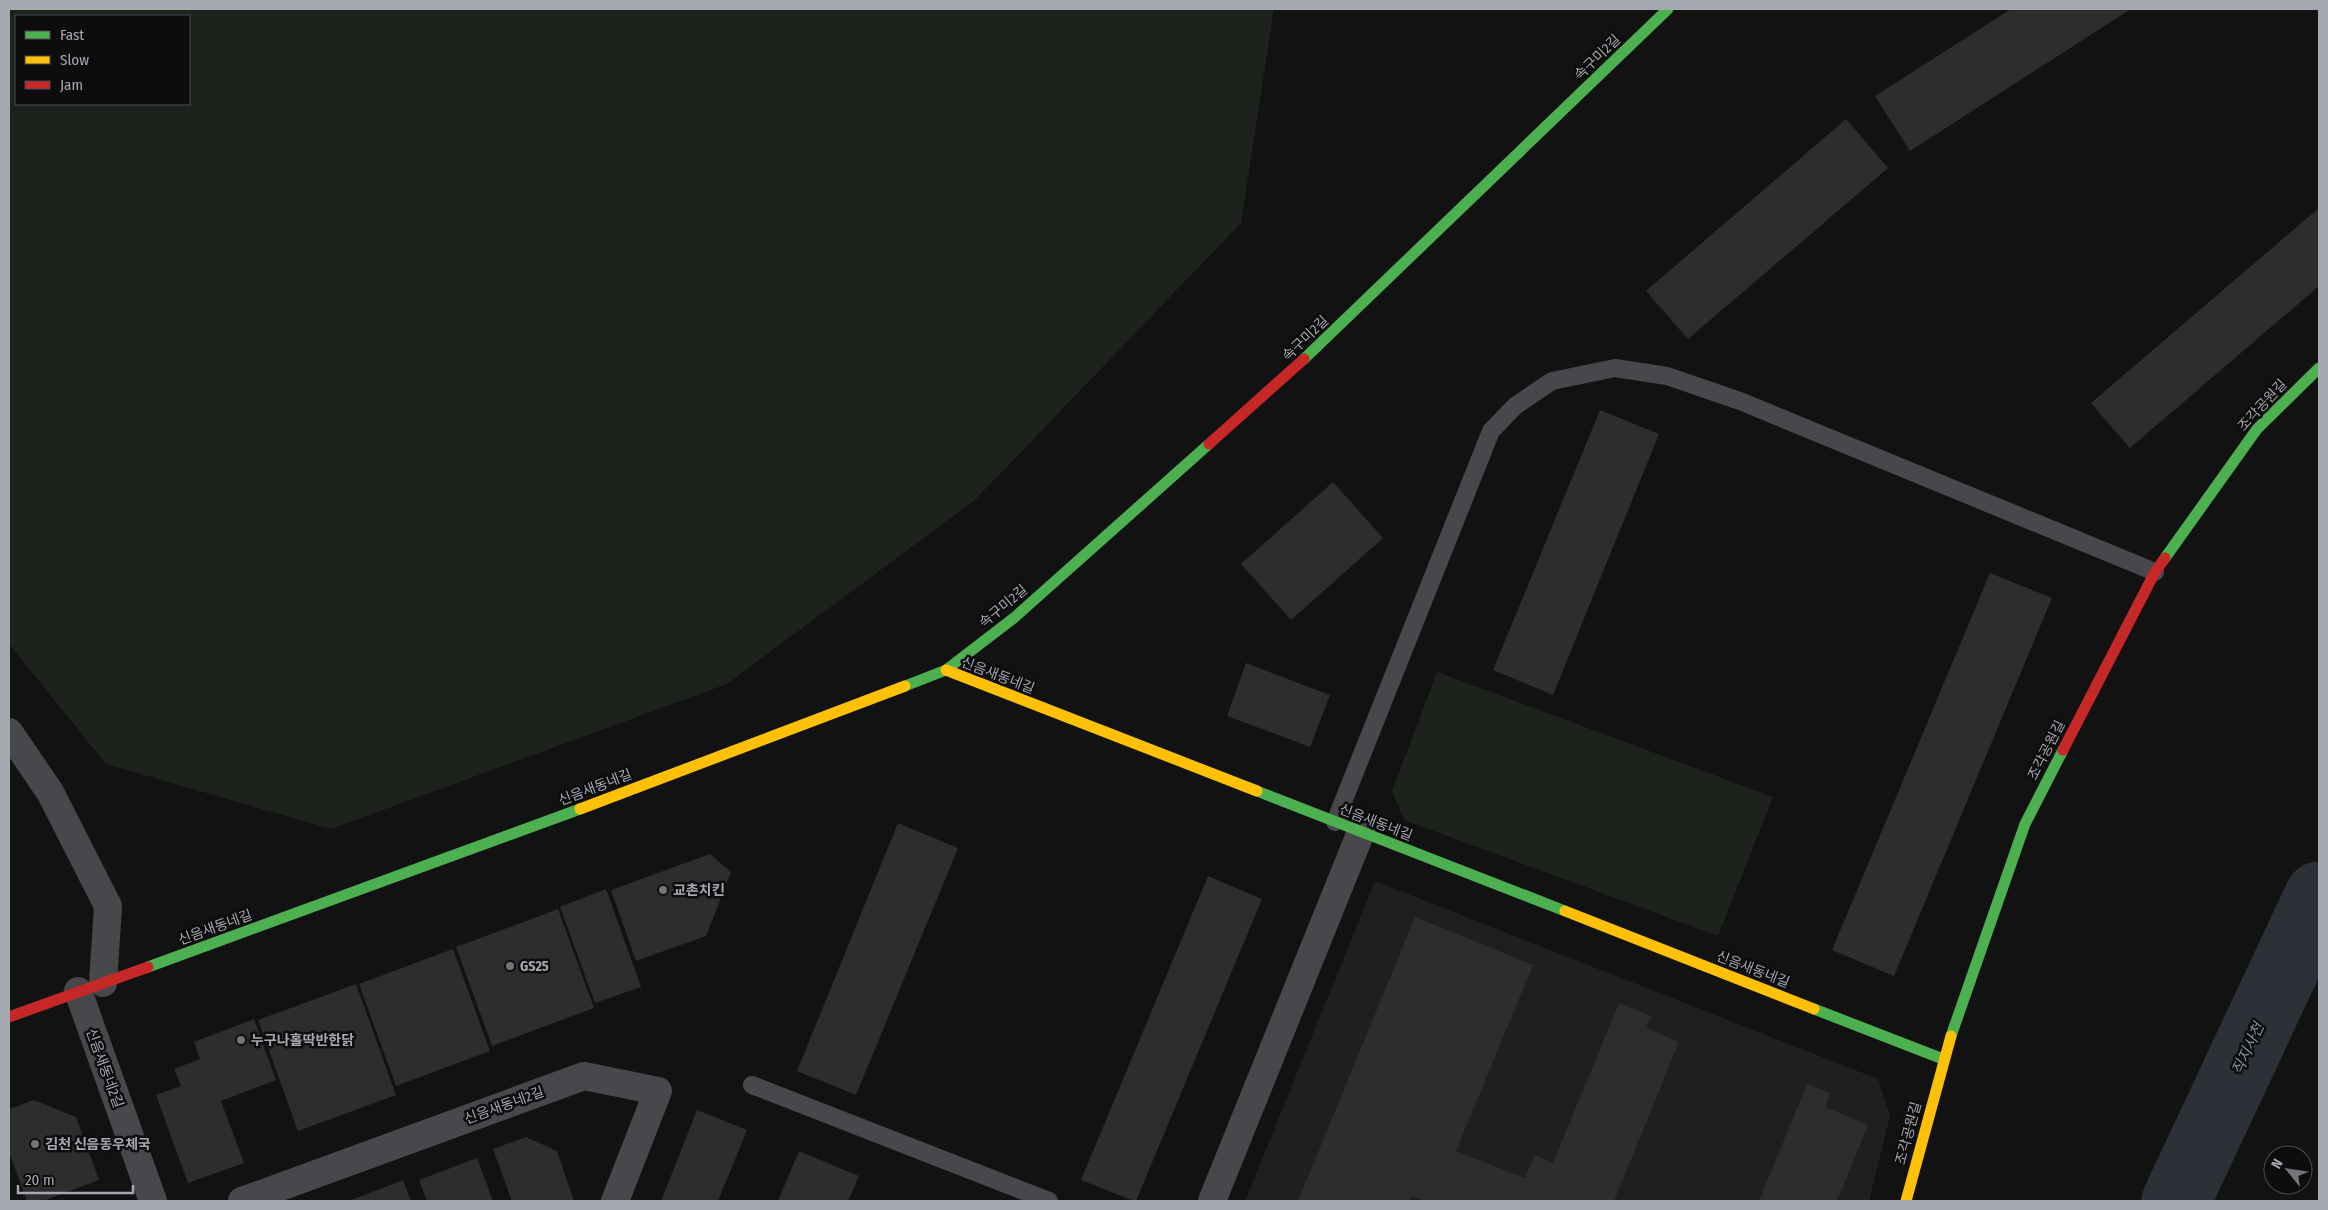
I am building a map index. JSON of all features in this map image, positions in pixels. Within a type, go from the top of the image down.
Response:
[{"type":"street","name":"속구미2길","points":[[946,670],[1015,617],[1282,380],[1668,9]]},
{"type":"street","name":"조각공원길","points":[[1906,1201],[1943,1059],[2025,824],[2155,572],[2257,429],[2319,368]]},
{"type":"street","name":"신음새동네길","points":[[9,1018],[471,850],[946,670],[1943,1059]]},
{"type":"street","points":[[9,732],[50,792],[108,906],[103,983]]},
{"type":"street","points":[[1212,1201],[1361,832]]},
{"type":"street","name":"신음새동네2길","points":[[78,992],[153,1201]]},
{"type":"street","name":"신음새동네2길","points":[[242,1201],[584,1076],[658,1091],[615,1201]]},
{"type":"lane","points":[[1334,822],[1491,431],[1515,406],[1552,381],[1615,368],[1667,376],[1740,401],[2155,572]]},
{"type":"lane","points":[[752,1085],[1049,1201]]},
{"type":"shaded area","points":[[9,9],[1274,9],[1241,223],[976,499],[727,684],[331,829],[106,764],[9,644]]},
{"type":"shaded area","points":[[1437,672],[1773,797],[1718,936],[1404,820],[1392,791]]},
{"type":"shaded area","points":[[1375,881],[1878,1079],[1890,1116],[1869,1201],[1245,1201]]},
{"type":"building","points":[[2011,9],[2131,9],[1910,151],[1875,96]]},
{"type":"building","points":[[1846,119],[1888,168],[1688,339],[1646,291]]},
{"type":"building","points":[[2319,208],[2319,286],[2130,448],[2091,403]]},
{"type":"building","points":[[1600,410],[1659,434],[1553,695],[1493,670]]},
{"type":"building","points":[[1333,482],[1383,538],[1291,620],[1241,564]]},
{"type":"building","points":[[1990,573],[2052,598],[1894,976],[1832,950]]},
{"type":"building","points":[[1246,663],[1330,695],[1310,747],[1227,716]]},
{"type":"building","points":[[898,823],[958,848],[856,1095],[797,1071]]},
{"type":"building","points":[[710,854],[731,872],[706,936],[636,961],[611,890]]},
{"type":"building","points":[[1208,876],[1262,899],[1136,1201],[1134,1201],[1081,1180]]},
{"type":"building","points":[[606,889],[641,987],[595,1003],[560,907]]},
{"type":"building","points":[[558,909],[594,1008],[492,1046],[456,947]]},
{"type":"building","points":[[1415,917],[1533,965],[1456,1151],[1525,1178],[1535,1155],[1553,1163],[1619,1003],[1651,1016],[1646,1028],[1679,1042],[1614,1201],[1425,1201],[1412,1196],[1410,1201],[1298,1201]]},
{"type":"building","points":[[453,949],[490,1051],[396,1086],[359,984]]},
{"type":"building","points":[[356,984],[396,1095],[298,1131],[258,1020]]},
{"type":"building","points":[[254,1019],[276,1080],[221,1101],[244,1163],[188,1183],[156,1095],[181,1086],[174,1069],[200,1059],[194,1042]]},
{"type":"building","points":[[1807,1084],[1830,1093],[1825,1107],[1868,1125],[1837,1201],[1759,1201]]},
{"type":"building","points":[[34,1100],[76,1117],[99,1180],[43,1201],[27,1201],[9,1152],[9,1109]]},
{"type":"building","points":[[697,1110],[747,1130],[718,1201],[661,1201]]},
{"type":"building","points":[[526,1137],[557,1151],[574,1201],[512,1201],[493,1149]]},
{"type":"building","points":[[799,1151],[859,1176],[848,1201],[778,1201]]},
{"type":"building","points":[[477,1158],[493,1201],[427,1201],[419,1180]]},
{"type":"building","points":[[403,1180],[411,1201],[349,1201]]},
{"type":"waterway","name":"직지사천","points":[[2176,1201],[2319,896]]},
{"type":"traffic: fast","points":[[1304,359],[1668,9]]},
{"type":"traffic: fast","points":[[2165,558],[2257,429],[2319,368]]},
{"type":"traffic: fast","points":[[905,686],[946,670],[1015,617],[1209,444]]},
{"type":"traffic: fast","points":[[1951,1036],[2025,824],[2063,750]]},
{"type":"traffic: fast","points":[[1257,791],[1565,911]]},
{"type":"traffic: fast","points":[[148,967],[580,809]]},
{"type":"traffic: fast","points":[[1814,1009],[1943,1059]]},
{"type":"traffic: slow","points":[[946,670],[1257,791]]},
{"type":"traffic: slow","points":[[580,809],[905,686]]},
{"type":"traffic: slow","points":[[1565,911],[1814,1009]]},
{"type":"traffic: slow","points":[[1906,1201],[1951,1036]]},
{"type":"traffic: jam","points":[[1209,444],[1304,359]]},
{"type":"traffic: jam","points":[[2063,750],[2155,572],[2165,558]]},
{"type":"traffic: jam","points":[[9,1017],[148,967]]},
{"type":"place","name":"교촌치킨","points":[[663,890]]},
{"type":"place","name":"GS25","points":[[510,966]]},
{"type":"place","name":"누구나홀딱반한닭","points":[[241,1040]]},
{"type":"place","name":"김천 신음동우체국","points":[[35,1144]]}]
